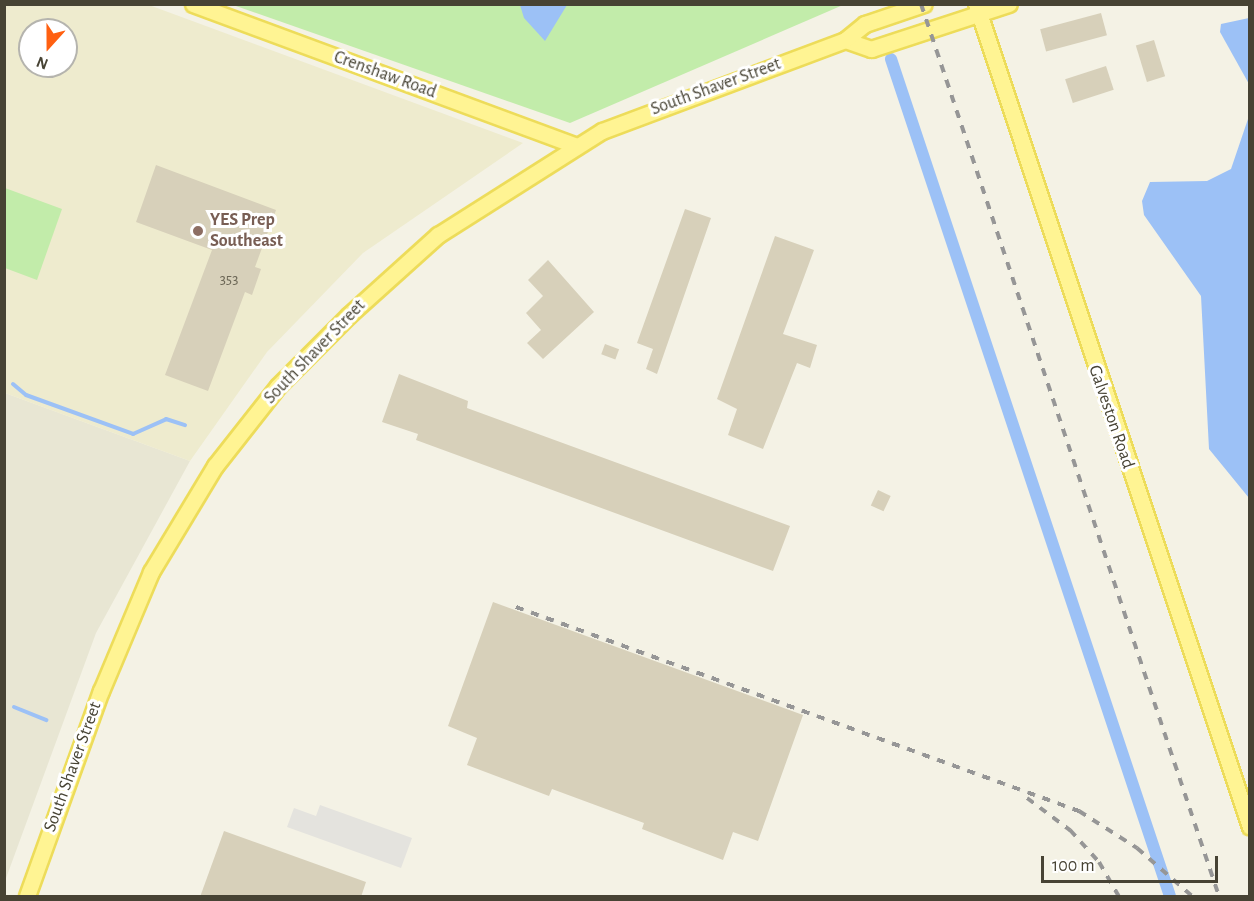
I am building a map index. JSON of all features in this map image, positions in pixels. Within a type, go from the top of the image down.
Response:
[{"type":"main road","name":"Crenshaw Road","points":[[193,4],[577,146]]},
{"type":"main road","name":"South Shaver Street","points":[[27,897],[101,691],[151,572],[215,466],[278,386],[438,235],[577,146],[670,103],[845,40],[865,24],[924,4]]},
{"type":"main road","points":[[845,40],[871,49],[977,9],[1009,4]]},
{"type":"main road","name":"Galveston Road","points":[[977,9],[1250,827]]},
{"type":"shaded area","name":"YES Prep Southeast","points":[[4,5],[149,5],[523,143],[363,253],[267,352],[190,461],[5,393]]},
{"type":"shaded area","points":[[5,393],[190,461],[96,633],[5,881]]},
{"type":"shaded area","points":[[320,805],[412,838],[401,868],[287,827],[294,808],[316,816]]},
{"type":"green space","points":[[233,5],[843,5],[570,123]]},
{"type":"green space","points":[[5,188],[62,209],[37,280],[5,268]]},
{"type":"water","points":[[520,4],[567,5],[545,41],[524,18]]},
{"type":"water","points":[[1250,18],[1249,84],[1220,32],[1221,24]]},
{"type":"water","points":[[1249,116],[1250,498],[1209,449],[1201,296],[1144,215],[1142,201],[1150,182],[1207,181],[1231,169]]},
{"type":"building","points":[[1101,13],[1107,35],[1046,52],[1040,29]]},
{"type":"building","points":[[1154,40],[1165,76],[1147,82],[1136,46]]},
{"type":"building","points":[[1106,66],[1114,90],[1073,103],[1065,79]]},
{"type":"building","points":[[156,165],[276,210],[255,267],[261,269],[252,295],[245,292],[208,391],[165,375],[212,250],[136,222]]},
{"type":"building","points":[[685,209],[711,218],[657,374],[646,369],[653,349],[637,343]]},
{"type":"building","points":[[775,236],[814,250],[783,334],[817,345],[810,368],[797,363],[763,449],[728,435],[737,409],[717,399]]},
{"type":"building","points":[[548,260],[594,312],[543,359],[527,343],[541,330],[526,313],[543,296],[528,280]]},
{"type":"building","points":[[605,344],[619,349],[615,359],[601,354]]},
{"type":"building","points":[[399,374],[468,401],[467,408],[790,526],[773,571],[416,440],[418,434],[382,422]]},
{"type":"building","points":[[878,490],[891,496],[884,511],[871,505]]},
{"type":"building","points":[[493,602],[803,715],[758,841],[733,832],[723,860],[642,829],[644,823],[552,789],[549,796],[467,765],[477,738],[448,726]]},
{"type":"building","points":[[224,831],[366,882],[361,897],[200,897]]},
{"type":"waterway","points":[[891,59],[1170,896]]},
{"type":"waterway","points":[[13,384],[26,395],[133,434],[166,419],[185,425]]},
{"type":"waterway","points":[[14,707],[47,720]]},
{"type":"railway","points":[[921,4],[1219,896]]},
{"type":"railway","points":[[516,607],[1079,811],[1137,848],[1192,896]]},
{"type":"railway","points":[[1027,798],[1070,830],[1099,862],[1119,896]]},
{"type":"place","name":"YES Prep Southeast","points":[[198,231]]}]
